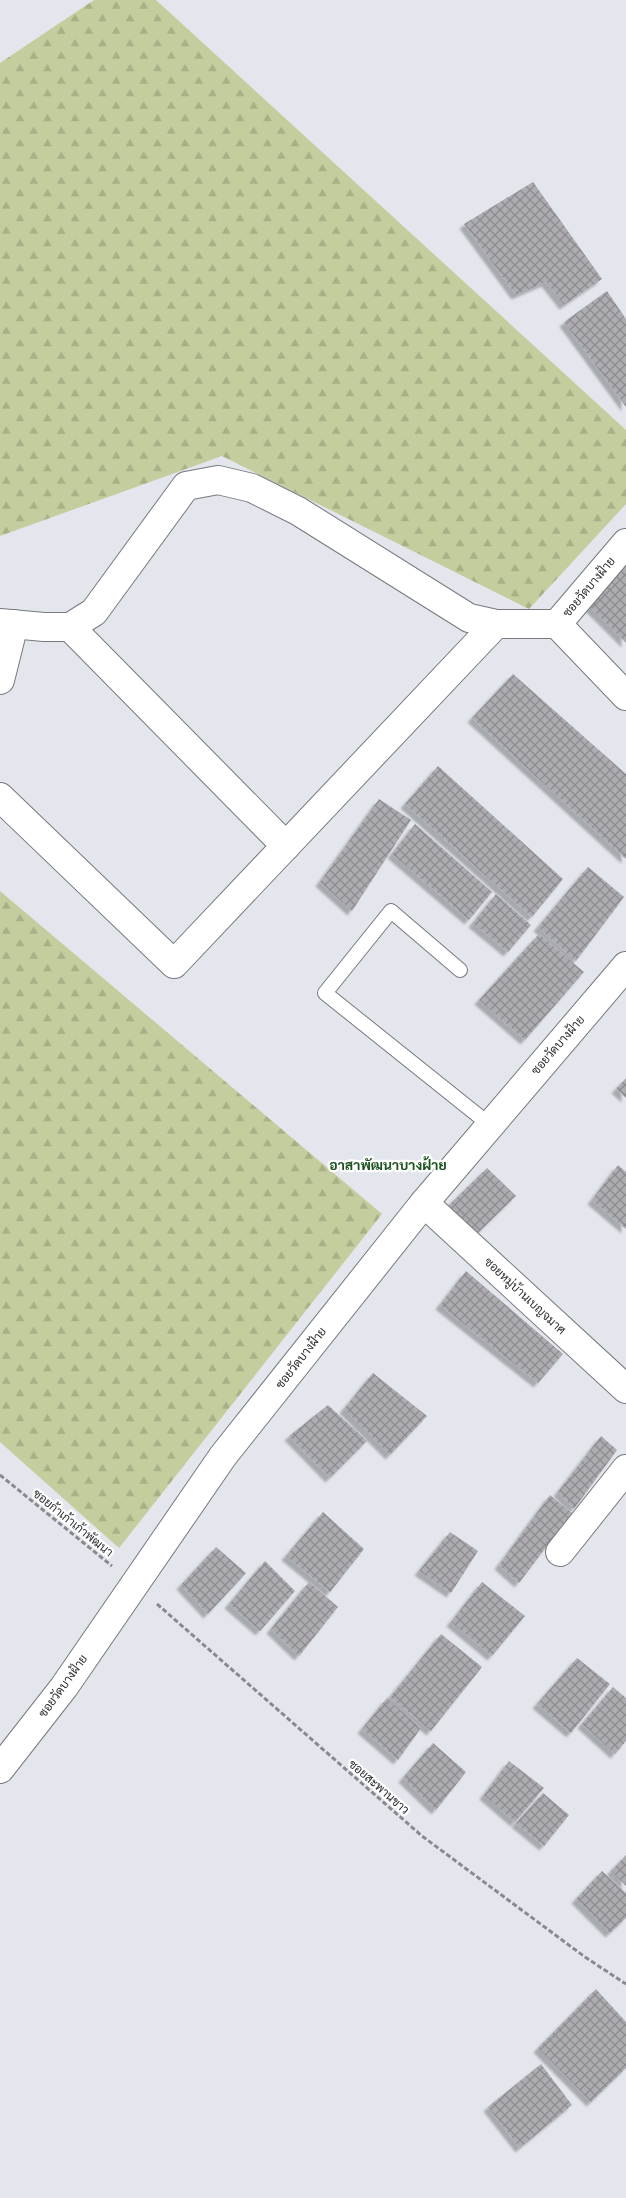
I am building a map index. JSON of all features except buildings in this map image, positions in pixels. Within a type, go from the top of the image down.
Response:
[{"type":"street","points":[[0,680],[7,624],[70,627],[94,612],[186,486],[218,480],[252,488],[298,511],[469,618],[496,624],[557,624]]},
{"type":"street","name":"ซอยวัดบางฝ้าย","points":[[626,543],[557,624],[626,696]]},
{"type":"street","points":[[0,797],[174,964],[496,624]]},
{"type":"street","points":[[70,627],[286,846]]},
{"type":"street","name":"ซอยวัดบางฝ้าย","points":[[2,1762],[64,1687],[223,1456],[424,1203],[626,966]]},
{"type":"street","name":"ซอยหมู่บ้านเบญจมาศ","points":[[424,1203],[626,1388]]},
{"type":"street","points":[[560,1552],[626,1468]]},
{"type":"lane","points":[[460,970],[391,910],[325,993],[490,1125]]},
{"type":"path","name":"ซอยก้าเก้าเก้าพัฒนา","points":[[0,1474],[134,1584]]},
{"type":"path","name":"ซอยสะพานขาว","points":[[134,1584],[422,1836],[585,1957],[626,1984]]},
{"type":"green space","points":[[94,0],[156,0],[626,430],[626,504],[529,609],[222,456],[0,536],[0,63]]},
{"type":"green space","points":[[0,891],[382,1214],[119,1548],[0,1442]]},
{"type":"district","name":"อาสาพัฒนาบางฝ้าย","points":[[388,1165]]}]
